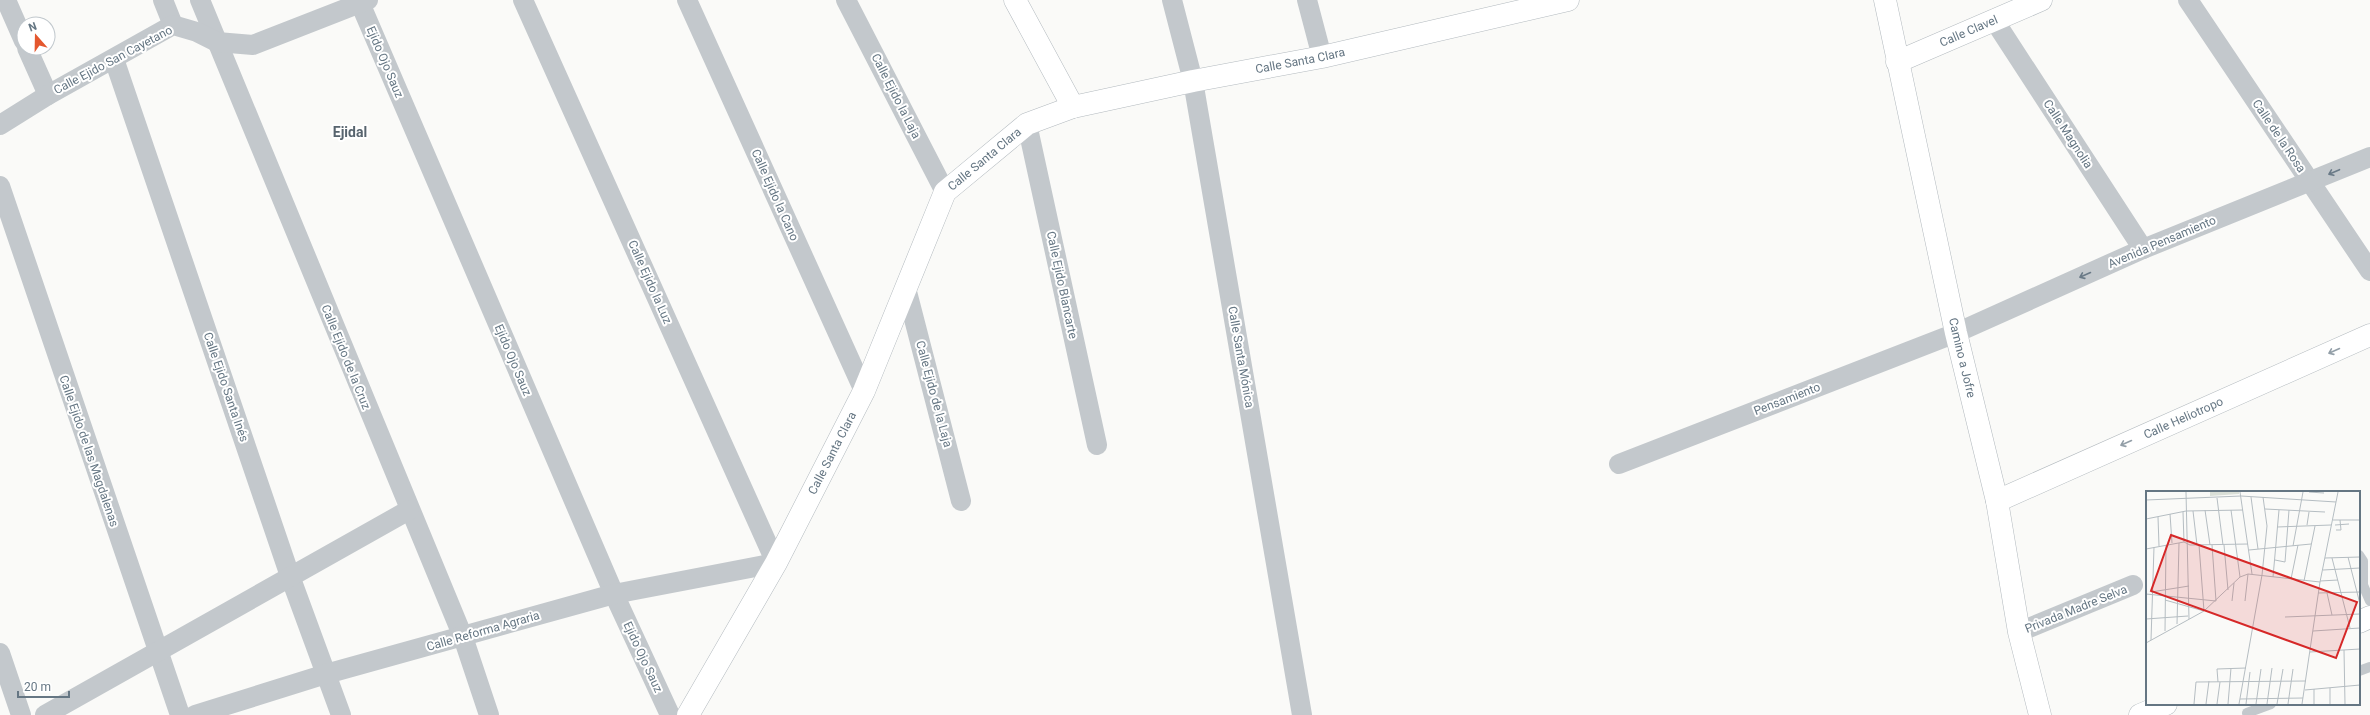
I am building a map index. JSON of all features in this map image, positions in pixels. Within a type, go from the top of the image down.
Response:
[{"type":"street","points":[[6,0],[16,23]]},
{"type":"street","points":[[163,0],[173,25]]},
{"type":"street","name":"Calle Ejido de la Cruz","points":[[200,0],[409,510],[463,637],[489,715]]},
{"type":"street","name":"Calle Ejido la Luz","points":[[523,0],[776,563]]},
{"type":"street","name":"Calle Ejido la Cano","points":[[687,0],[864,390]]},
{"type":"street","name":"Calle Ejido la Laja","points":[[846,0],[945,192]]},
{"type":"street","points":[[1015,0],[1072,107]]},
{"type":"street","name":"Calle Santa Mónica","points":[[1172,0],[1193,81],[1302,715]]},
{"type":"street","points":[[1307,0],[1322,57]]},
{"type":"street","name":"Calle Santa Clara","points":[[688,715],[776,563],[864,390],[945,192],[1027,124],[1072,107],[1193,81],[1322,57],[1528,4],[1568,0]]},
{"type":"street","name":"Camino a Jofre","points":[[1885,0],[1956,333],[1996,501],[2020,632],[2040,715]]},
{"type":"street","name":"Calle Clavel","points":[[1897,62],[2041,0]]},
{"type":"street","name":"Calle de la Rosa","points":[[2188,0],[2370,271]]},
{"type":"street","name":"Calle Ejido San Cayetano","points":[[0,125],[48,95],[173,25],[197,32],[217,42],[253,45],[332,7],[364,2]]},
{"type":"street","name":"Ejido Ojo Sauz","points":[[364,2],[614,594],[670,715]]},
{"type":"street","name":"Calle Magnolia","points":[[1994,20],[2143,249]]},
{"type":"street","points":[[31,56],[48,95]]},
{"type":"street","name":"Calle Ejido Santa Inés","points":[[114,59],[290,576],[341,715]]},
{"type":"street","name":"Calle Ejido Blancarte","points":[[1027,124],[1097,445]]},
{"type":"street","name":"Avenida Pensamiento","points":[[1956,333],[2143,249],[2370,157]]},
{"type":"street","name":"Calle Ejido de las Magdalenas","points":[[0,186],[157,652],[180,715]]},
{"type":"street","name":"Calle Ejido de la Laja","points":[[906,288],[961,501]]},
{"type":"street","name":"Pensamiento","points":[[1619,464],[1956,333]]},
{"type":"street","name":"Calle Heliotropo","points":[[1996,501],[2370,335]]},
{"type":"street","points":[[45,715],[409,510]]},
{"type":"street","name":"Calle Reforma Agraria","points":[[195,715],[326,674],[614,594],[776,563]]},
{"type":"street","name":"Privada Madre Selva","points":[[2020,632],[2134,585]]},
{"type":"street","points":[[2360,622],[2370,617]]},
{"type":"street","points":[[0,653],[21,715]]},
{"type":"street","points":[[2140,715],[2164,705]]},
{"type":"lane","points":[[2360,556],[2363,561],[2361,586],[2370,601]]},
{"type":"lane","points":[[2360,671],[2370,667]]},
{"type":"lane","points":[[2244,711],[2267,705]]},
{"type":"district","name":"Ejidal","points":[[350,132]]}]
